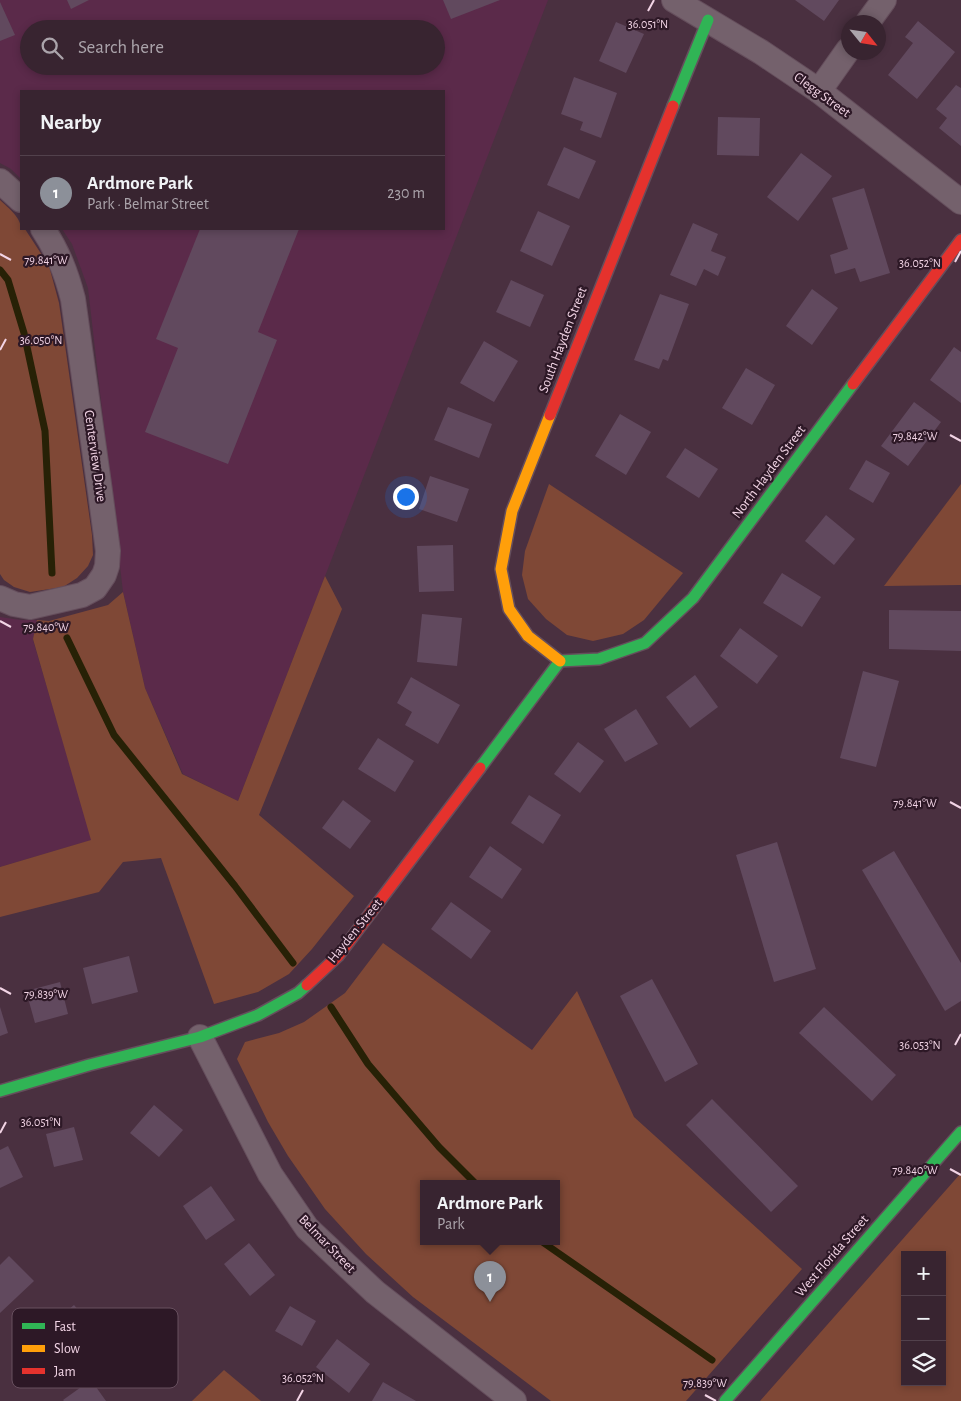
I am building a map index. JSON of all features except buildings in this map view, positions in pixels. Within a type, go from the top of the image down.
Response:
[{"type":"street","name":"Clegg Street","points":[[674,0],[761,52],[819,91],[961,202]]},
{"type":"street","points":[[873,15],[884,0]]},
{"type":"street","name":"South Hayden Street","points":[[560,661],[528,636],[509,609],[501,569],[512,511],[708,20]]},
{"type":"street","points":[[819,91],[841,60]]},
{"type":"street","points":[[0,180],[20,199]]},
{"type":"street","name":"Centerview Drive","points":[[0,598],[14,604],[30,607],[82,595],[95,588],[104,576],[107,566],[108,551],[73,299],[67,276],[55,247],[44,230]]},
{"type":"street","name":"North Hayden Street","points":[[560,661],[599,659],[645,643],[693,598],[961,240]]},
{"type":"street","name":"Hayden Street","points":[[0,1091],[89,1065],[200,1037],[258,1015],[298,993],[338,956],[560,661]]},
{"type":"street","name":"Belmar Street","points":[[200,1037],[270,1174],[307,1228],[375,1292],[514,1401]]},
{"type":"street","name":"West Florida Street","points":[[725,1401],[961,1132]]},
{"type":"shaded area","points":[[0,0],[548,0],[238,801],[183,774],[145,688],[123,592],[88,288],[72,244],[63,230],[445,230],[445,90],[20,90],[20,178],[11,169],[0,163]]},
{"type":"shaded area","points":[[0,200],[19,221],[20,230],[26,230],[49,266],[59,303],[92,535],[93,555],[88,566],[77,578],[63,587],[30,592],[14,587],[4,580],[0,574]]},
{"type":"shaded area","points":[[549,484],[683,573],[644,620],[623,634],[593,641],[567,635],[546,619],[528,599],[522,575],[525,551]]},
{"type":"shaded area","points":[[961,484],[961,585],[884,586]]},
{"type":"shaded area","points":[[325,576],[342,609],[259,815],[354,896],[312,949],[289,974],[258,992],[214,1004],[161,858],[123,862],[99,892],[0,917],[0,867],[91,840],[33,639],[37,620],[49,621],[108,605],[123,592],[145,688],[182,774],[238,801]]},
{"type":"shaded area","points":[[0,617],[37,620],[33,640],[92,840],[0,867]]},
{"type":"shaded area","points":[[383,943],[532,1050],[577,991],[634,1117],[802,1269],[686,1401],[551,1401],[413,1297],[366,1254],[325,1209],[288,1156],[268,1122],[237,1059],[245,1042],[279,1033],[304,1022],[345,993]]},
{"type":"shaded area","points":[[961,1173],[961,1401],[760,1401]]},
{"type":"shaded area","points":[[224,1370],[261,1401],[192,1401]]},
{"type":"waterway","points":[[0,270],[8,280],[24,333],[45,431],[52,573]]},
{"type":"waterway","points":[[67,638],[114,735],[235,886],[293,963]]},
{"type":"waterway","points":[[331,1007],[368,1064],[439,1147],[472,1180]]},
{"type":"waterway","points":[[547,1245],[712,1360]]},
{"type":"traffic: fast","points":[[673,106],[708,20]]},
{"type":"traffic: fast","points":[[560,661],[599,659],[645,643],[693,598],[853,384]]},
{"type":"traffic: fast","points":[[480,768],[560,661]]},
{"type":"traffic: fast","points":[[0,1091],[89,1065],[200,1037],[258,1015],[298,993],[307,985]]},
{"type":"traffic: fast","points":[[725,1401],[961,1132]]},
{"type":"traffic: slow","points":[[550,415],[512,511],[501,569],[509,609],[528,636],[560,661]]},
{"type":"traffic: jam","points":[[550,415],[673,106]]},
{"type":"traffic: jam","points":[[853,384],[961,240]]},
{"type":"traffic: jam","points":[[307,985],[338,956],[480,768]]},
{"type":"place","name":"Ardmore Park","points":[[490,1302]]}]
